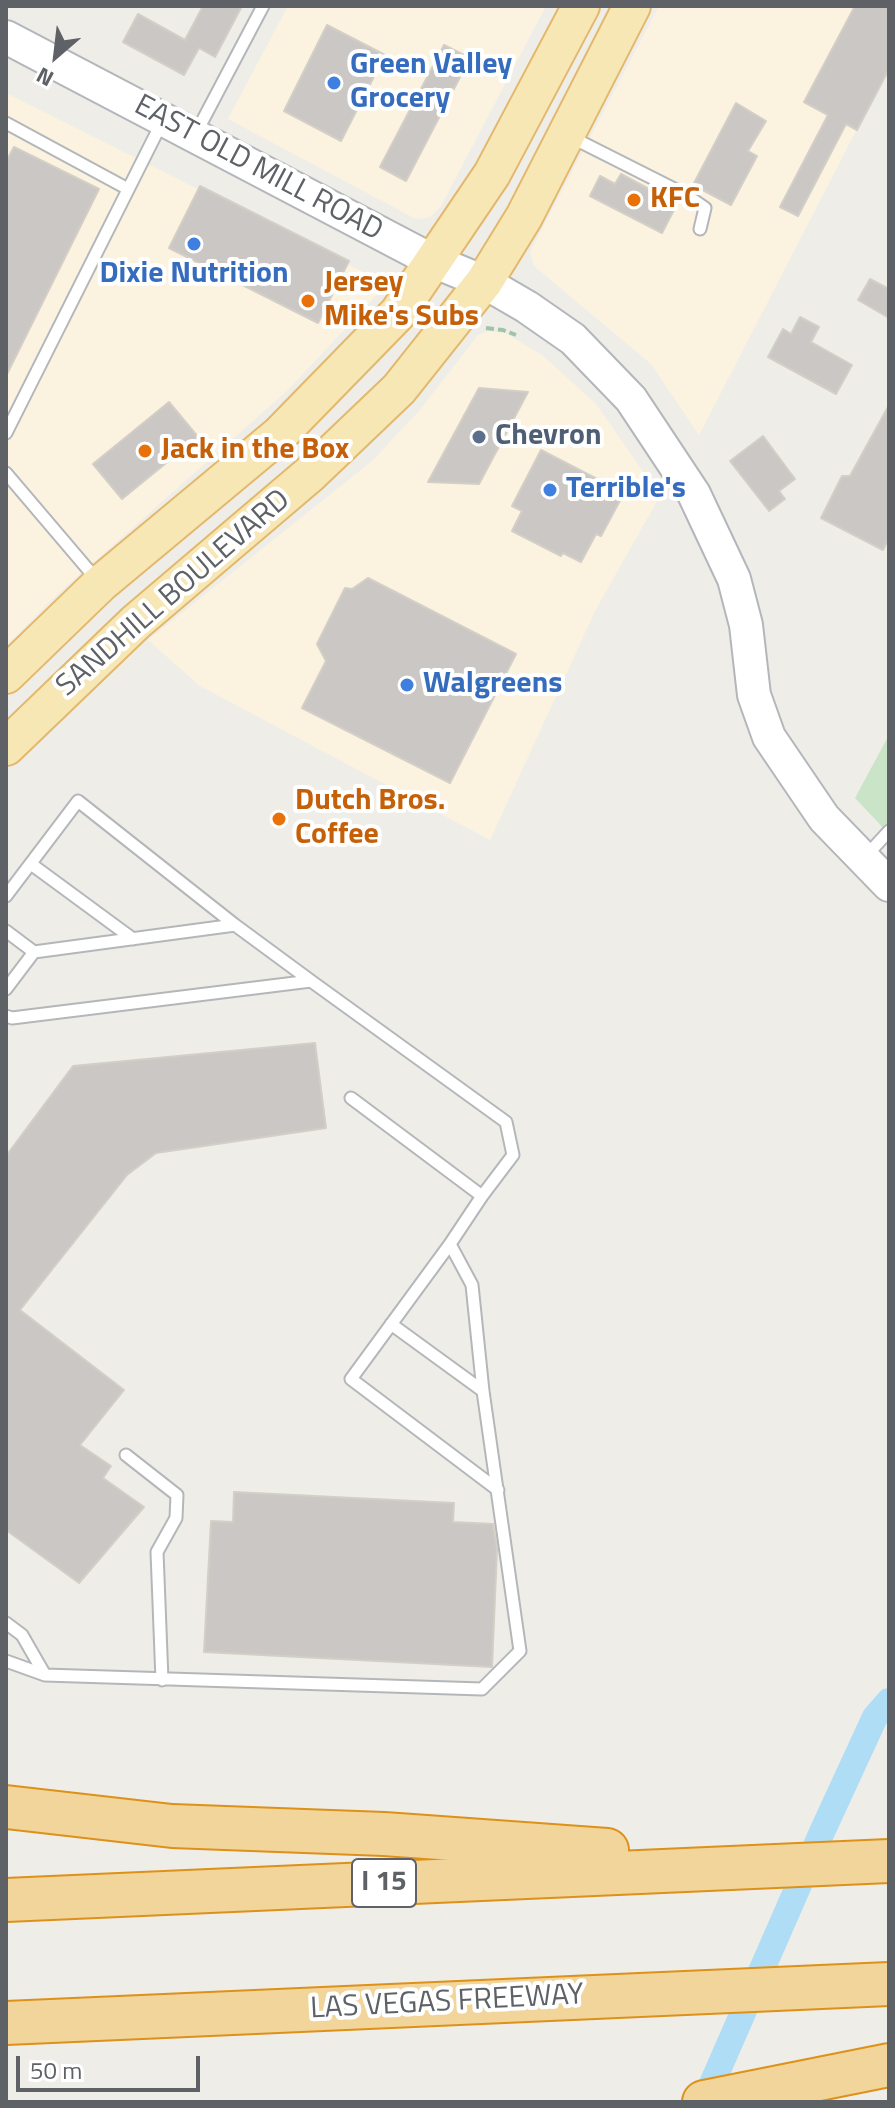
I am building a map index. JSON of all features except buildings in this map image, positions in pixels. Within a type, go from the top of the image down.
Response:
[{"type":"highway","points":[[6,1807],[172,1826],[384,1834],[764,1865]]},
{"type":"highway","name":"I 15","points":[[6,1900],[874,1862]]},
{"type":"highway","name":"LAS VEGAS FREEWAY","points":[[6,2023],[889,1984]]},
{"type":"highway","points":[[704,2102],[889,2065]]},
{"type":"main road","name":"SANDHILL BOULEVARD","points":[[6,675],[100,584],[280,434],[398,313],[492,174],[581,6]]},
{"type":"main road","name":"SANDHILL BOULEVARD","points":[[6,747],[136,622],[310,474],[399,389],[484,282],[524,217],[632,6]]},
{"type":"street","name":"EAST OLD MILL ROAD","points":[[6,37],[433,261],[484,282],[573,339],[631,399],[694,494],[734,579],[746,625],[754,695],[769,737],[824,818],[889,885]]},
{"type":"lane","points":[[195,136],[263,6]]},
{"type":"lane","points":[[6,433],[163,119]]},
{"type":"lane","points":[[6,123],[128,189]]},
{"type":"lane","points":[[566,134],[686,195],[705,208],[700,229]]},
{"type":"lane","points":[[6,473],[100,584]]},
{"type":"lane","points":[[6,896],[78,801],[235,925],[506,1122],[513,1155],[351,1379],[498,1490]]},
{"type":"lane","points":[[863,860],[889,831]]},
{"type":"lane","points":[[31,864],[133,939]]},
{"type":"lane","points":[[6,931],[34,952],[235,925]]},
{"type":"lane","points":[[6,989],[34,952]]},
{"type":"lane","points":[[6,1016],[12,1018],[311,981]]},
{"type":"lane","points":[[351,1098],[482,1196]]},
{"type":"lane","points":[[6,1661],[45,1675],[482,1689],[520,1651],[483,1391],[472,1285],[450,1244]]},
{"type":"lane","points":[[391,1324],[483,1391]]},
{"type":"lane","points":[[126,1455],[177,1495],[176,1518],[157,1552],[162,1680]]},
{"type":"lane","points":[[6,1623],[22,1635],[45,1675]]},
{"type":"path","points":[[482,328],[503,330],[526,340]]},
{"type":"shaded area","points":[[288,6],[546,6],[441,206],[430,217],[416,219],[228,119]]},
{"type":"shaded area","points":[[659,6],[889,6],[889,67],[699,435],[651,364],[534,266],[530,252]]},
{"type":"shaded area","points":[[6,93],[387,284],[288,390],[51,600],[6,646]]},
{"type":"shaded area","points":[[488,331],[505,333],[542,355],[596,404],[660,496],[595,611],[490,840],[200,686],[148,640],[372,461],[419,411],[478,335]]},
{"type":"green space","points":[[889,735],[889,834],[855,798]]},
{"type":"waterway","points":[[704,2102],[875,1717],[889,1701]]},
{"type":"place","name":"Green Valley Grocery","points":[[334,83]]},
{"type":"place","name":"KFC","points":[[634,200]]},
{"type":"place","name":"Dixie Nutrition","points":[[194,244]]},
{"type":"place","name":"Jersey Mike's Subs","points":[[308,301]]},
{"type":"place","name":"Chevron","points":[[479,437]]},
{"type":"place","name":"Jack in the Box","points":[[145,451]]},
{"type":"place","name":"Terrible's","points":[[550,490]]},
{"type":"place","name":"Walgreens","points":[[407,685]]},
{"type":"place","name":"Dutch Bros. Coffee","points":[[279,819]]}]
